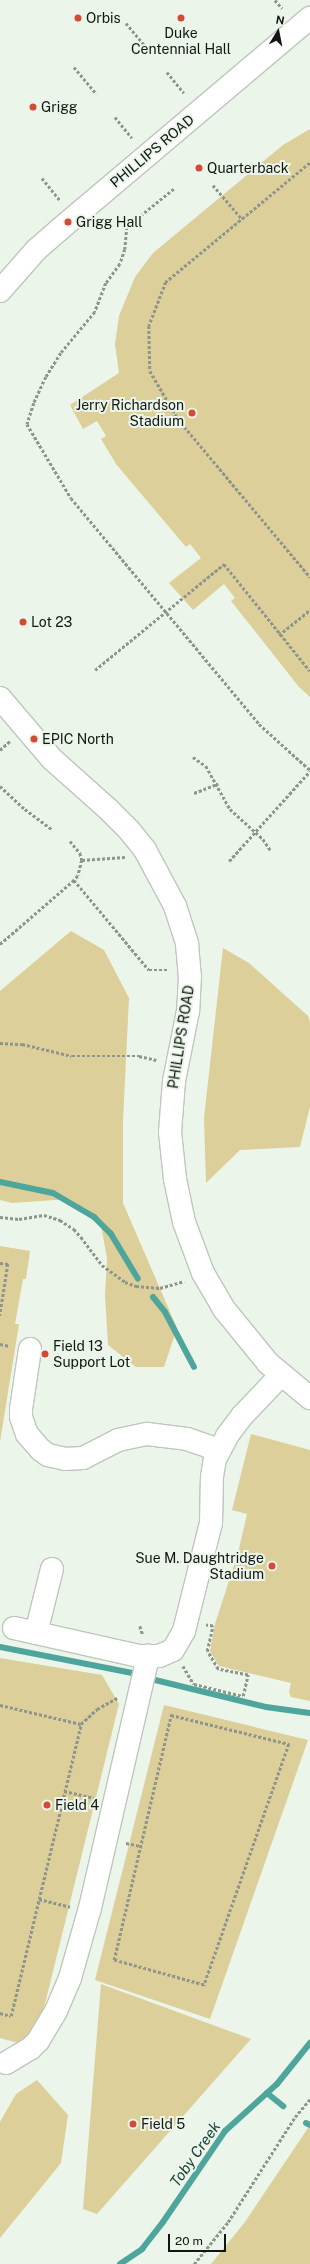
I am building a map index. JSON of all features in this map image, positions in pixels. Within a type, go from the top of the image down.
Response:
[{"type":"street","name":"PHILLIPS ROAD","points":[[0,291],[36,250],[310,18]]},
{"type":"street","name":"PHILLIPS ROAD","points":[[0,698],[52,759],[110,810],[129,830],[152,862],[175,906],[187,944],[190,976],[188,1010],[174,1081],[171,1116],[172,1161],[179,1202],[194,1250],[213,1292],[241,1333],[281,1375],[310,1398]]},
{"type":"street","points":[[30,1349],[21,1418],[27,1434],[33,1443],[48,1455],[65,1459],[83,1458],[118,1440],[147,1434],[187,1439],[219,1450]]},
{"type":"street","points":[[14,1628],[129,1654],[148,1656],[170,1652],[177,1645],[184,1631],[213,1516],[213,1472],[219,1450],[243,1415],[281,1375]]},
{"type":"street","points":[[36,1633],[52,1569]]},
{"type":"street","points":[[6,2063],[31,2048],[38,2041],[56,2011],[78,1954],[148,1656]]},
{"type":"path","points":[[275,0],[282,8]]},
{"type":"path","points":[[126,23],[148,49]]},
{"type":"path","points":[[74,67],[96,94]]},
{"type":"path","points":[[167,72],[184,92]]},
{"type":"path","points":[[115,117],[132,138]]},
{"type":"path","points":[[310,163],[166,282],[148,326],[150,371],[178,419],[310,577]]},
{"type":"path","points":[[42,178],[60,200]]},
{"type":"path","points":[[213,185],[242,219]]},
{"type":"path","points":[[174,189],[127,227],[125,249],[120,264],[104,287],[95,312],[61,353],[46,377],[34,403],[27,424],[71,498],[259,724],[310,770],[229,861]]},
{"type":"path","points":[[95,670],[224,564],[279,635],[310,671]]},
{"type":"path","points":[[279,635],[310,610]]},
{"type":"path","points":[[0,750],[10,741]]},
{"type":"path","points":[[193,757],[206,766],[218,784],[230,809],[256,832],[271,851]]},
{"type":"path","points":[[194,793],[218,784]]},
{"type":"path","points":[[0,786],[25,809],[53,830]]},
{"type":"path","points":[[0,944],[78,876],[82,860],[77,849],[70,842]]},
{"type":"path","points":[[82,860],[126,856]]},
{"type":"path","points":[[74,880],[150,970],[169,970]]},
{"type":"path","points":[[0,1043],[22,1044],[72,1056],[139,1056],[157,1060]]},
{"type":"path","points":[[0,1217],[19,1219],[44,1215],[60,1220],[82,1237],[102,1265],[125,1282],[136,1286],[160,1288],[184,1281]]},
{"type":"path","points":[[0,1263],[8,1264],[0,1314]]},
{"type":"path","points":[[181,1662],[194,1684],[243,1696],[248,1675],[218,1668],[207,1651],[213,1626],[199,1623]]},
{"type":"path","points":[[0,2013],[11,2016],[81,1724],[97,1709],[116,1698]]},
{"type":"path","points":[[0,1705],[81,1724]]},
{"type":"path","points":[[171,1715],[289,1744],[204,1985],[114,1960],[171,1715]]},
{"type":"path","points":[[64,1791],[114,1802]]},
{"type":"path","points":[[39,1899],[89,1912]]},
{"type":"path","points":[[194,2264],[228,2222],[295,2117],[310,2099]]},
{"type":"shaded area","name":"Jerry Richardson Stadium","points":[[310,129],[310,697],[299,687],[231,601],[235,598],[224,584],[193,610],[169,583],[201,558],[190,544],[186,547],[116,464],[101,439],[106,436],[97,421],[83,429],[70,405],[119,373],[115,344],[119,316],[135,277],[153,253],[283,145]]},
{"type":"shaded area","points":[[71,931],[104,950],[129,998],[123,1121],[123,1203],[177,1328],[164,1367],[136,1367],[108,1345],[105,1295],[107,1258],[100,1220],[69,1199],[12,1203],[0,1200],[0,991]]},
{"type":"shaded area","points":[[223,948],[249,963],[308,1016],[310,1022],[310,1107],[300,1147],[240,1150],[206,1183],[204,1118]]},
{"type":"shaded area","points":[[0,1246],[30,1251],[26,1279],[23,1279],[15,1324],[19,1324],[0,1442]]},
{"type":"shaded area","name":"Sue M. Daughtridge Stadium","points":[[251,1434],[310,1450],[310,1701],[291,1697],[289,1692],[291,1683],[219,1666],[210,1651],[215,1624],[238,1553],[247,1514],[232,1510]]},
{"type":"shaded area","name":"Field 4","points":[[0,1658],[102,1675],[119,1704],[39,2028],[18,2043],[0,2038]]},
{"type":"shaded area","points":[[164,1705],[308,1740],[210,2019],[95,1980]]},
{"type":"shaded area","name":"Field 5","points":[[101,1984],[251,2039],[97,2214],[83,2209]]},
{"type":"shaded area","points":[[37,2080],[68,2115],[61,2163],[0,2238],[0,2122],[16,2094]]},
{"type":"shaded area","points":[[310,2125],[310,2264],[211,2264],[245,2222]]},
{"type":"waterway","points":[[0,1182],[53,1193],[94,1217],[111,1234],[138,1279]]},
{"type":"waterway","points":[[153,1297],[165,1312],[194,1367]]},
{"type":"waterway","points":[[0,1647],[137,1674]]},
{"type":"waterway","points":[[151,1679],[266,1707],[310,1713]]},
{"type":"waterway","name":"Toby Creek","points":[[120,2264],[142,2249],[163,2222],[225,2131],[277,2084],[310,2043]]},
{"type":"waterway","points":[[267,2093],[283,2106]]},
{"type":"waterway","points":[[306,2123],[310,2125]]},
{"type":"place","name":"Orbis","points":[[78,18]]},
{"type":"place","name":"Duke Centennial Hall","points":[[181,18]]},
{"type":"place","name":"Grigg","points":[[33,107]]},
{"type":"place","name":"Quarterback","points":[[199,168]]},
{"type":"place","name":"Grigg Hall","points":[[68,222]]},
{"type":"place","name":"Jerry Richardson Stadium","points":[[192,413]]},
{"type":"place","name":"Lot 23","points":[[23,622]]},
{"type":"place","name":"EPIC North","points":[[34,739]]},
{"type":"place","name":"Field 13 Support Lot","points":[[45,1354]]},
{"type":"place","name":"Sue M. Daughtridge Stadium","points":[[272,1566]]},
{"type":"place","name":"Field 4","points":[[47,1805]]},
{"type":"place","name":"Field 5","points":[[133,2124]]}]
